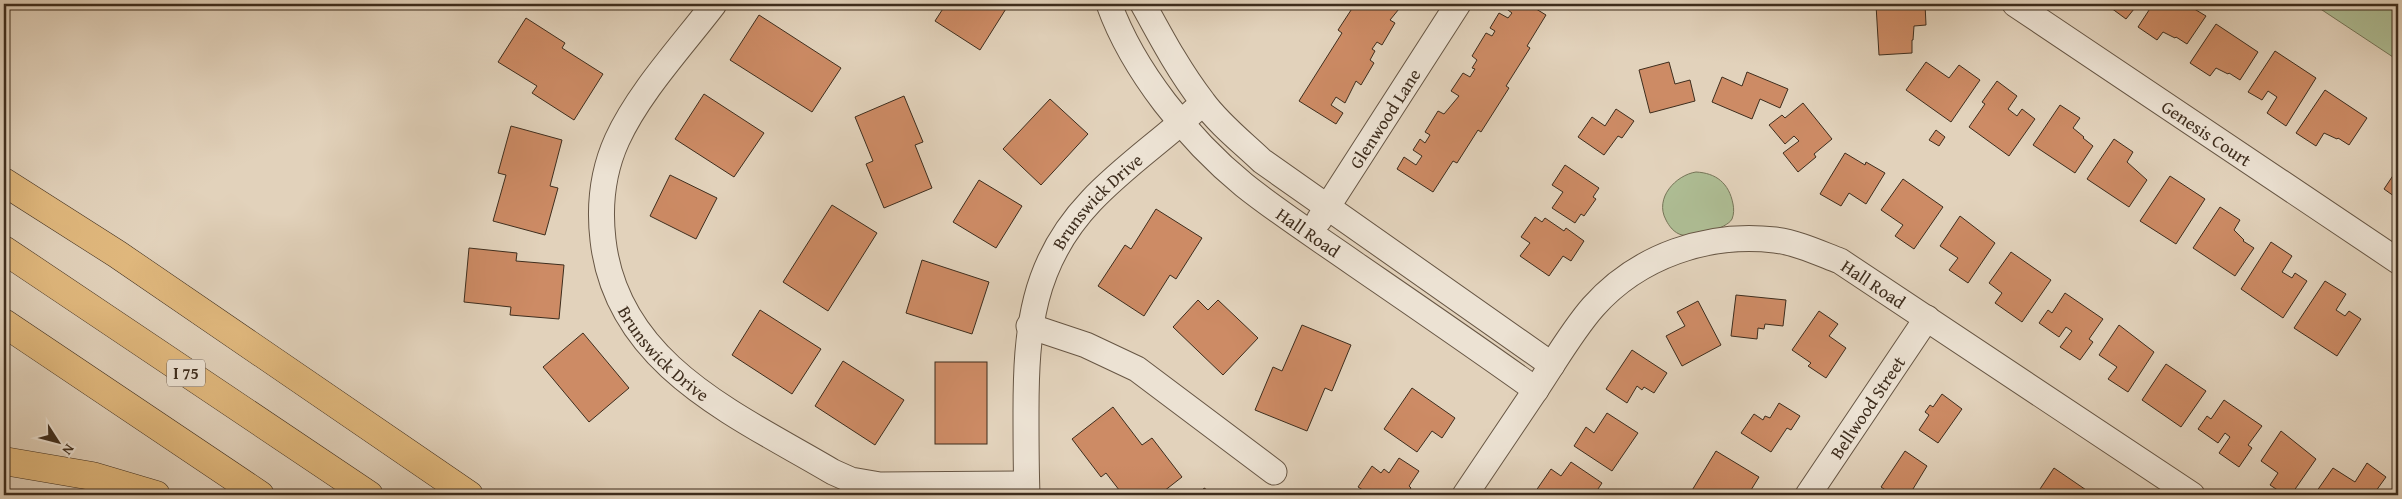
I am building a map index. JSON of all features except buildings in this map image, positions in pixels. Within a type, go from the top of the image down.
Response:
[{"type":"highway","points":[[4,161],[117,254]]},
{"type":"highway","points":[[4,182],[117,254],[469,495]]},
{"type":"highway","name":"I 75","points":[[4,250],[369,495]]},
{"type":"highway","points":[[4,323],[260,495]]},
{"type":"highway","points":[[4,461],[92,476],[156,495]]},
{"type":"street","name":"Brunswick Drive","points":[[714,4],[633,110],[617,140],[604,179],[601,226],[604,255],[612,283],[622,308],[637,332],[669,367],[705,394],[824,467],[851,480],[880,485],[1026,489],[1026,357],[1029,326],[1036,296],[1047,267],[1075,219],[1106,185],[1203,103]]},
{"type":"street","name":"Hall Road","points":[[1109,4],[1131,51],[1153,86],[1203,147],[1244,185],[1536,390],[1594,306],[1632,274],[1666,254],[1702,243],[1730,239],[1776,240],[1805,247],[1840,261],[2187,494]]},
{"type":"street","name":"Hall Road","points":[[1143,4],[1173,58],[1203,103],[1224,126],[1262,161],[1552,366]]},
{"type":"street","name":"Glenwood Lane","points":[[1311,233],[1458,4]]},
{"type":"street","name":"Genesis Court","points":[[2016,4],[2398,261]]},
{"type":"street","name":"Bellwood Street","points":[[1808,495],[1927,318]]},
{"type":"street","points":[[1029,326],[1086,345],[1137,369],[1274,472]]},
{"type":"street","points":[[1465,495],[1536,390]]},
{"type":"green space","points":[[2313,4],[2398,4],[2398,60],[2396,59]]},
{"type":"green space","points":[[1696,172],[1710,174],[1725,185],[1734,208],[1733,215],[1729,223],[1717,229],[1682,235],[1670,227],[1663,212],[1663,204],[1669,189],[1675,183],[1688,174]]}]
